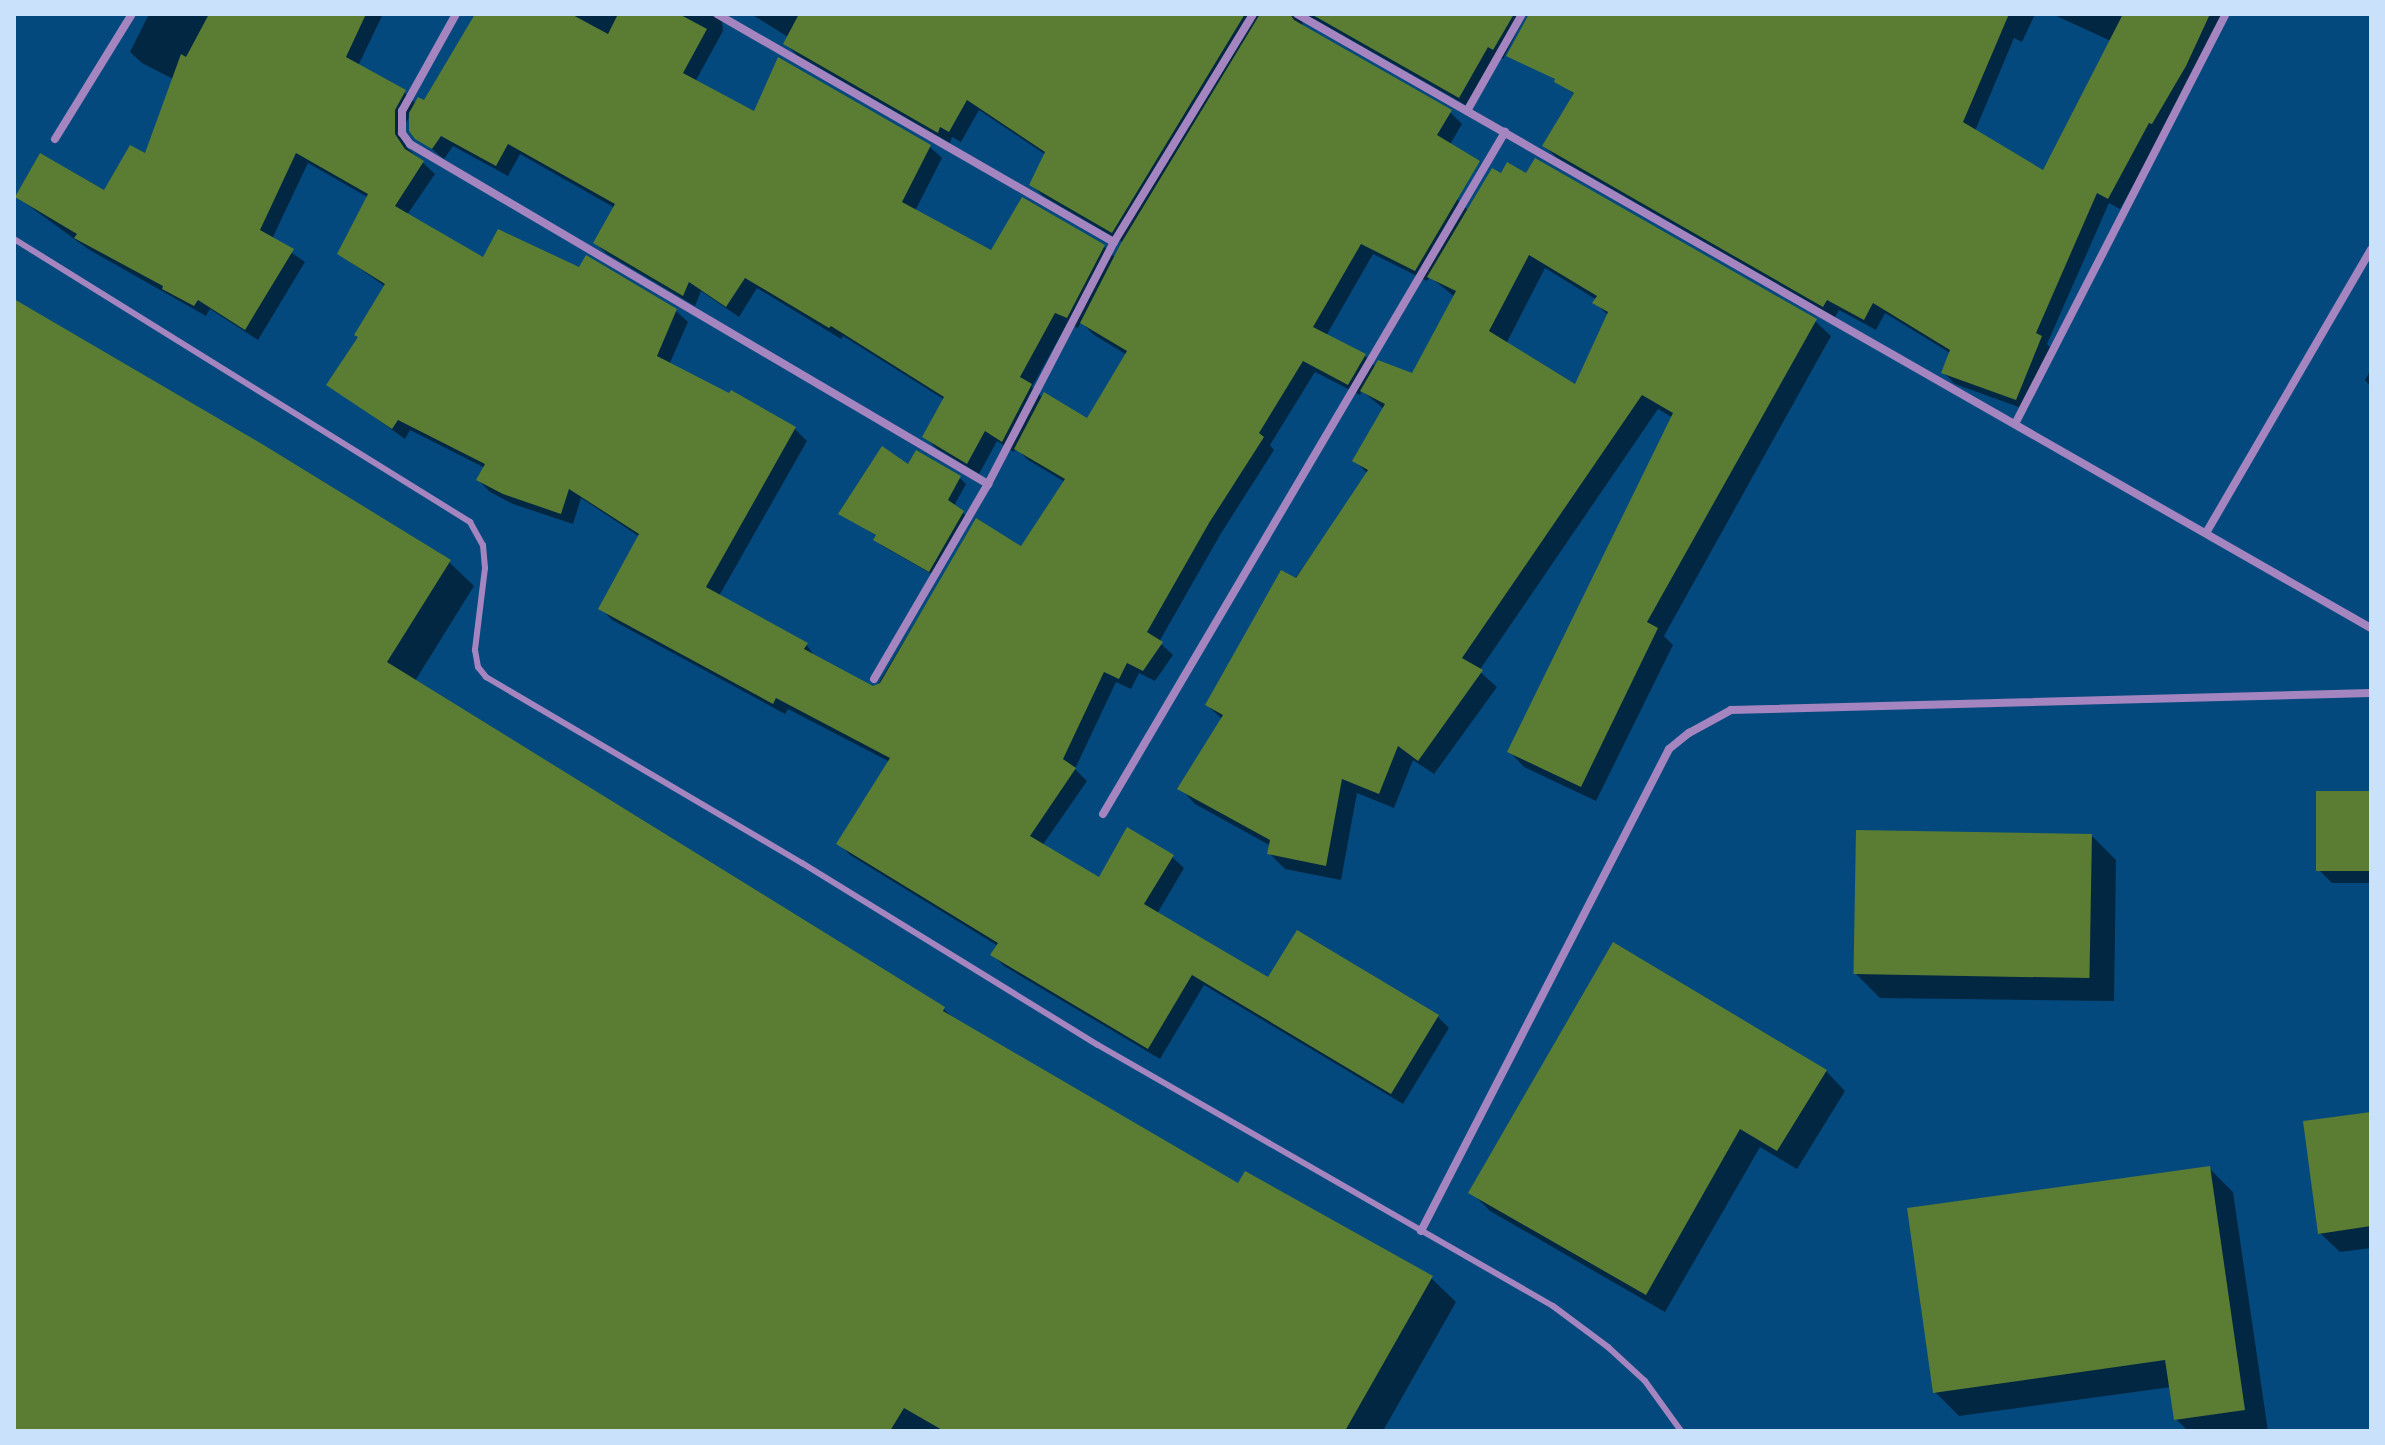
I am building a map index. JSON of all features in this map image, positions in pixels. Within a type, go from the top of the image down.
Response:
[{"type":"street","points":[[55,139],[132,14]]},
{"type":"street","points":[[456,14],[402,111],[402,133],[410,144],[988,484]]},
{"type":"street","points":[[717,14],[1114,242]]},
{"type":"street","points":[[874,679],[988,484],[1114,242],[1253,14]]},
{"type":"street","points":[[1297,14],[2371,628]]},
{"type":"street","points":[[1467,111],[1522,14]]},
{"type":"street","points":[[2015,424],[2226,14]]},
{"type":"street","points":[[1103,814],[1505,132]]},
{"type":"street","points":[[2206,533],[2371,250]]},
{"type":"street","points":[[1421,1231],[1669,749],[1689,733],[1731,710],[2371,693]]},
{"type":"lane","points":[[14,239],[470,522],[483,545],[485,568],[475,650],[478,667],[486,677],[788,855],[1098,1045],[1553,1306],[1608,1347],[1645,1381],[1681,1431]]},
{"type":"building","points":[[209,14],[366,14],[346,57],[406,90],[395,110],[395,134],[405,149],[424,161],[395,206],[483,257],[498,229],[579,267],[586,255],[677,309],[657,356],[729,393],[731,390],[796,427],[706,587],[808,643],[804,649],[873,686],[880,683],[976,518],[1021,546],[1065,479],[1014,449],[1044,392],[1087,418],[1127,351],[1080,323],[1120,245],[1260,14],[1290,14],[1294,20],[1452,110],[1437,135],[1480,161],[1415,271],[1361,244],[1313,327],[1366,354],[1348,385],[1303,361],[1259,433],[1264,437],[1209,523],[1147,632],[1163,642],[1143,671],[1127,663],[1119,679],[1104,672],[1063,759],[1076,768],[1030,836],[1099,877],[1127,827],[1174,855],[1144,904],[1268,977],[1297,930],[1439,1015],[1391,1094],[1192,975],[1148,1049],[990,955],[998,943],[836,844],[890,758],[776,698],[773,704],[598,609],[639,534],[569,489],[561,514],[503,494],[476,480],[485,464],[398,420],[392,429],[326,385],[358,337],[354,335],[385,284],[337,254],[368,194],[296,153],[260,230],[294,249],[245,330],[198,300],[194,306],[162,289],[163,286],[74,238],[77,234],[15,197],[40,153],[104,190],[130,145],[145,153],[181,54],[186,57]]},
{"type":"building","points":[[475,14],[571,14],[608,34],[618,14],[679,14],[707,29],[683,73],[754,111],[778,57],[931,145],[902,202],[991,250],[1022,197],[1105,245],[1067,318],[1055,313],[1020,377],[1032,384],[1002,442],[985,431],[967,464],[922,437],[944,397],[831,326],[829,328],[745,278],[726,307],[689,282],[683,296],[593,243],[615,204],[508,144],[496,166],[441,136],[432,149],[415,139],[409,131],[409,113],[418,97],[424,100]]},
{"type":"building","points":[[799,14],[1245,14],[1112,233],[1029,185],[1045,152],[967,100],[949,132],[940,127],[938,133],[783,44]]},
{"type":"building","points":[[1311,14],[1514,14],[1493,50],[1488,47],[1459,98]]},
{"type":"building","points":[[1529,14],[2009,14],[1963,122],[2043,170],[2123,14],[2210,14],[2186,66],[2152,124],[2149,123],[2108,199],[2097,193],[2036,333],[2042,336],[2016,400],[1941,373],[1950,350],[1873,303],[1864,320],[1827,300],[1823,307],[1542,146],[1574,93],[1554,82],[1555,79],[1506,56]]},
{"type":"building","points":[[1535,158],[1817,319],[1647,622],[1658,628],[1581,787],[1507,752],[1673,413],[1642,395],[1462,658],[1483,670],[1418,761],[1398,746],[1379,794],[1342,779],[1326,866],[1267,854],[1270,840],[1177,789],[1223,715],[1205,705],[1281,570],[1296,578],[1368,470],[1352,461],[1385,404],[1360,391],[1378,360],[1412,373],[1456,291],[1427,277],[1492,168],[1501,173],[1507,162],[1526,173]],"holes":[[[1529,255],[1597,296],[1592,303],[1608,312],[1575,384],[1489,331]]]},
{"type":"building","points":[[14,299],[262,444],[451,560],[387,662],[945,1007],[943,1011],[1238,1183],[1245,1171],[1433,1276],[1345,1431],[944,1431],[904,1408],[890,1431],[14,1431]]},
{"type":"building","points":[[882,446],[908,464],[916,450],[961,476],[948,500],[964,511],[929,572],[873,540],[876,535],[838,514]]},
{"type":"building","points":[[2316,791],[2371,791],[2371,871],[2316,871]]},
{"type":"building","points":[[1856,830],[2092,834],[2089,978],[1853,974]]},
{"type":"building","points":[[1613,942],[1827,1070],[1777,1151],[1740,1129],[1646,1295],[1468,1193]]},
{"type":"building","points":[[2371,1112],[2371,1226],[2318,1234],[2303,1121]]},
{"type":"building","points":[[2210,1166],[2245,1410],[2174,1420],[2165,1360],[1933,1393],[1907,1208]]}]
